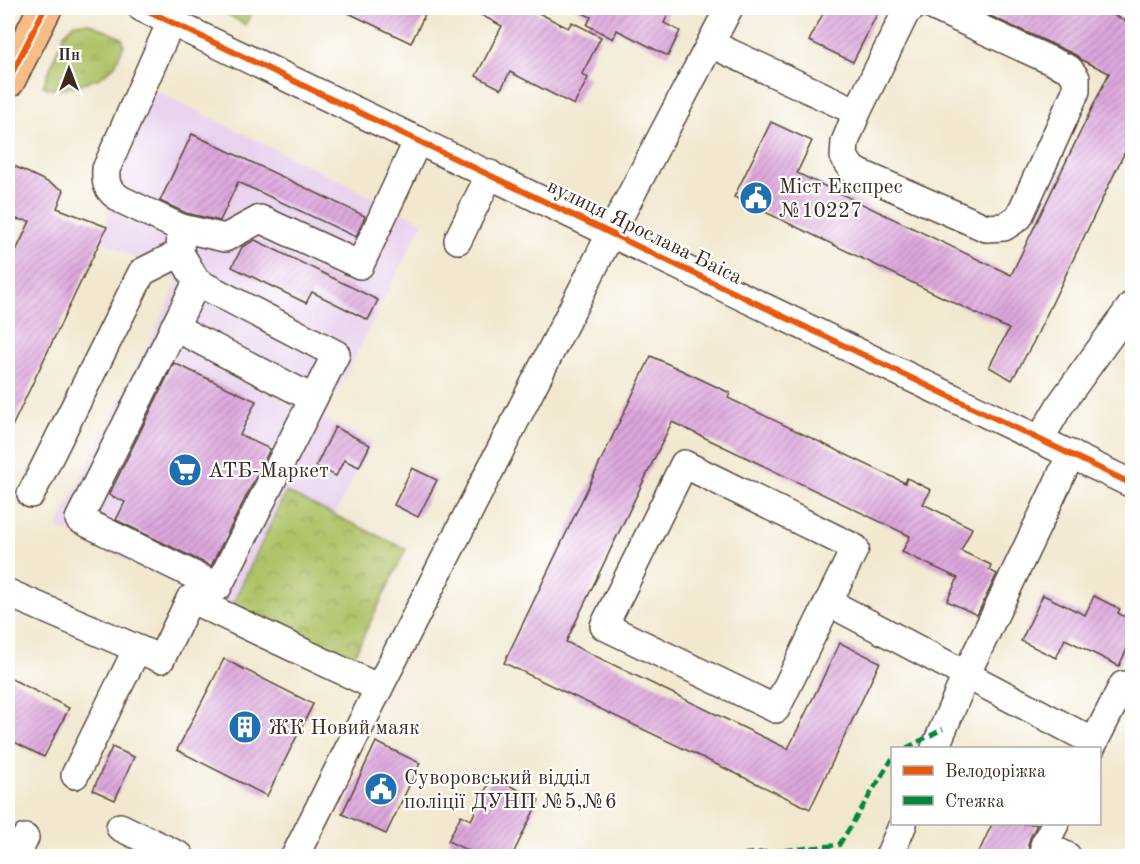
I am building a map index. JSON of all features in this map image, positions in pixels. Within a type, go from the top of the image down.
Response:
[{"type":"main road","points":[[8,81],[45,8]]},
{"type":"street","name":"вулиця Ярослава Баіса","points":[[142,8],[174,14],[418,140],[1132,484]]},
{"type":"street","points":[[298,855],[379,688],[611,233],[729,8]]},
{"type":"street","points":[[912,8],[906,12],[857,112],[845,142],[844,157],[853,170],[986,228],[1004,227],[1019,217],[1076,92],[1076,78],[1069,69],[936,8]]},
{"type":"street","points":[[174,14],[106,169],[105,179],[108,189],[113,195],[181,240],[196,282],[336,354],[218,587],[79,519],[196,282]]},
{"type":"street","points":[[711,44],[857,112]]},
{"type":"street","points":[[31,494],[142,272],[181,240],[225,238],[261,219],[360,265],[418,140]]},
{"type":"street","points":[[458,240],[490,174]]},
{"type":"street","points":[[1040,439],[1060,405],[1132,304]]},
{"type":"street","points":[[174,327],[312,398]]},
{"type":"street","points":[[935,747],[966,675],[1071,454]]},
{"type":"street","points":[[684,464],[855,548],[828,602],[776,709],[604,626],[684,464]]},
{"type":"street","points":[[8,593],[161,659],[190,599],[379,688]]},
{"type":"street","points":[[828,602],[1092,745],[1123,685],[1132,690]]},
{"type":"street","points":[[75,775],[136,649]]},
{"type":"street","points":[[889,856],[903,825]]},
{"type":"street","points":[[1054,825],[1044,846],[1067,856]]},
{"type":"street","points":[[120,827],[180,856]]},
{"type":"shaded area","points":[[150,88],[423,222],[324,418],[372,442],[335,515],[286,492],[230,609],[57,527],[179,282],[101,240],[107,227],[109,184]]},
{"type":"green space","points":[[218,8],[254,8],[245,25]]},
{"type":"green space","points":[[75,23],[89,23],[122,38],[124,45],[115,65],[100,78],[64,89],[43,86],[64,34]]},
{"type":"green space","points":[[286,492],[406,549],[346,672],[227,616]]},
{"type":"building","points":[[338,8],[428,8],[411,43]]},
{"type":"building","points":[[468,8],[529,8],[568,28],[572,22],[601,37],[582,74],[588,78],[574,105],[510,72],[501,89],[476,76],[502,26]]},
{"type":"building","points":[[573,8],[671,8],[664,23],[680,31],[668,56],[617,30],[613,39],[587,25],[591,17]]},
{"type":"building","points":[[826,8],[880,8],[853,62],[809,41]]},
{"type":"building","points":[[973,8],[1099,8],[1132,24],[1132,137],[1033,343],[1012,380],[989,367],[1009,329],[734,197],[771,122],[812,141],[797,173],[1011,275],[1109,73],[1076,55]]},
{"type":"building","points":[[192,134],[365,216],[356,237],[238,182],[220,221],[186,213],[160,201]]},
{"type":"building","points":[[8,163],[64,190],[57,208],[107,227],[8,435],[8,268],[30,221],[8,218]]},
{"type":"building","points":[[255,240],[378,300],[368,320],[312,292],[306,303],[232,267],[242,247]]},
{"type":"building","points":[[651,356],[730,393],[728,398],[905,483],[907,478],[931,490],[923,504],[972,528],[961,551],[991,565],[989,570],[997,574],[977,615],[947,601],[958,578],[902,552],[910,536],[672,422],[566,642],[788,749],[840,643],[880,662],[810,809],[504,663]]},
{"type":"building","name":"АТБ-Маркет","points":[[174,363],[256,401],[240,435],[270,449],[211,566],[116,520],[125,502],[109,495]]},
{"type":"building","points":[[335,427],[370,445],[359,467],[344,460],[336,476],[316,466]]},
{"type":"building","points":[[412,468],[437,480],[418,517],[394,505]]},
{"type":"building","points":[[1043,595],[1085,615],[1094,596],[1120,609],[1118,613],[1132,621],[1132,638],[1119,666],[1065,639],[1056,658],[1021,641]]},
{"type":"building","name":"ЖК Новий маяк","points":[[224,659],[313,704],[267,796],[177,750]]},
{"type":"building","points":[[8,677],[69,708],[44,757],[8,739]]},
{"type":"building","name":"Суворовський відділ поліції ДУНП №5,№6","points":[[376,742],[420,763],[386,834],[342,814]]},
{"type":"building","points":[[112,747],[134,757],[115,800],[93,790]]},
{"type":"building","points":[[492,777],[539,800],[512,856],[479,856],[448,841],[461,815],[471,820]]},
{"type":"building","points":[[992,825],[1036,825],[1028,845],[1030,852],[1028,856],[977,856]]},
{"type":"marked path","points":[[908,747],[943,729]]},
{"type":"marked path","points":[[731,856],[839,845],[891,761]]},
{"type":"cycle path","points":[[8,81],[45,8]]},
{"type":"cycle path","points":[[142,8],[1132,484]]},
{"type":"place","name":"Міст Експрес №10227","points":[[756,198]]},
{"type":"place","name":"АТБ-Маркет","points":[[185,470]]},
{"type":"place","name":"ЖК Новий маяк","points":[[245,727]]},
{"type":"place","name":"Суворовський відділ поліції ДУНП №5,№6","points":[[381,789]]}]
